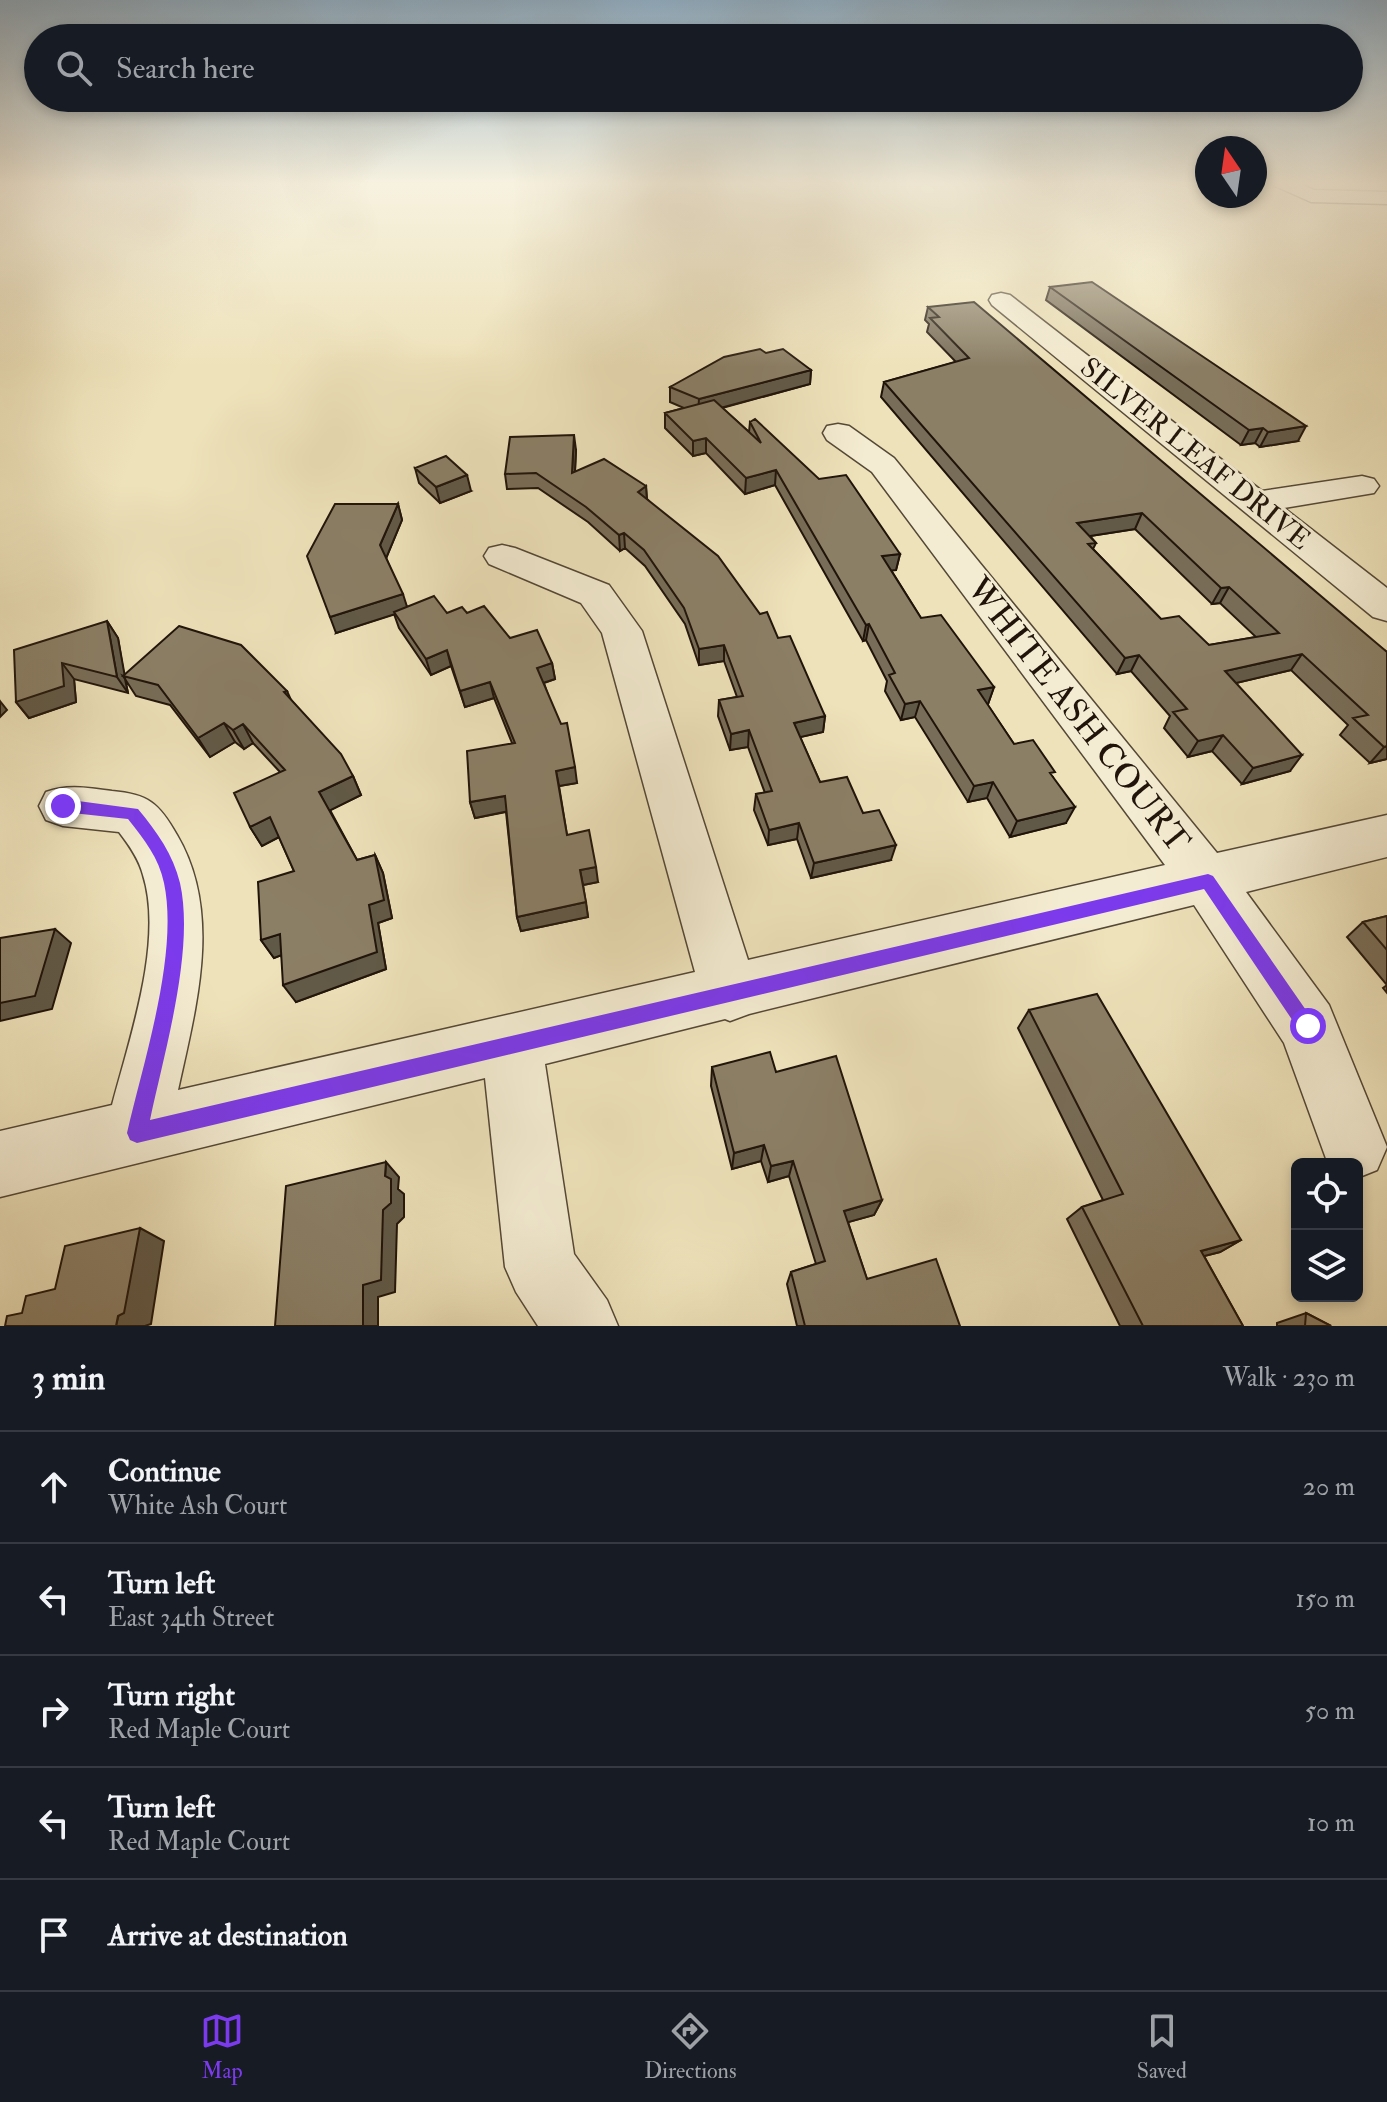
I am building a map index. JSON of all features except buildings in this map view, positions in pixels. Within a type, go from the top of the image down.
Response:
[{"type":"street","name":"SILVER LEAF DRIVE","points":[[1001,300],[1387,608]]},
{"type":"street","name":"WHITE ASH COURT","points":[[838,433],[883,465],[1208,881],[1308,1026],[1354,1147]]},
{"type":"street","points":[[1256,502],[1362,486]]},
{"type":"street","points":[[502,556],[595,594],[622,631],[730,993]]},
{"type":"street","points":[[63,806],[133,813],[158,845],[172,881],[176,909],[170,983],[137,1133]]},
{"type":"street","points":[[0,1164],[1208,881],[1387,836]]},
{"type":"street","points":[[512,1044],[541,1267],[581,1326]]},
{"type":"route","points":[[63,806],[133,813],[158,845],[172,881],[176,909],[170,983],[137,1133],[1208,881],[1308,1026]]}]
